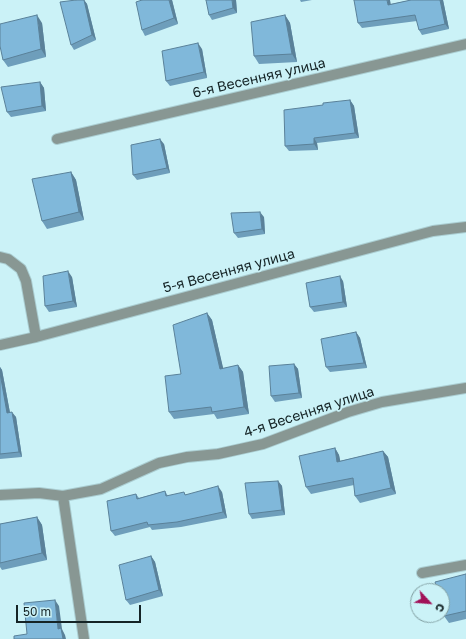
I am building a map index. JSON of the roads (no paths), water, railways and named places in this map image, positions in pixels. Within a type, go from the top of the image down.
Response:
[{"type":"street","name":"6-я Весенняя улица","points":[[58,139],[466,44]]},
{"type":"street","name":"5-я Весенняя улица","points":[[0,345],[36,338],[434,231],[466,227]]},
{"type":"street","points":[[0,257],[8,259],[21,269],[26,281],[36,338]]},
{"type":"street","name":"4-я Весенняя улица","points":[[0,495],[39,493],[63,496],[101,489],[159,463],[187,457],[218,454],[263,444],[348,412],[382,402],[466,388]]},
{"type":"street","points":[[63,496],[84,639]]},
{"type":"street","points":[[422,573],[466,565]]}]
